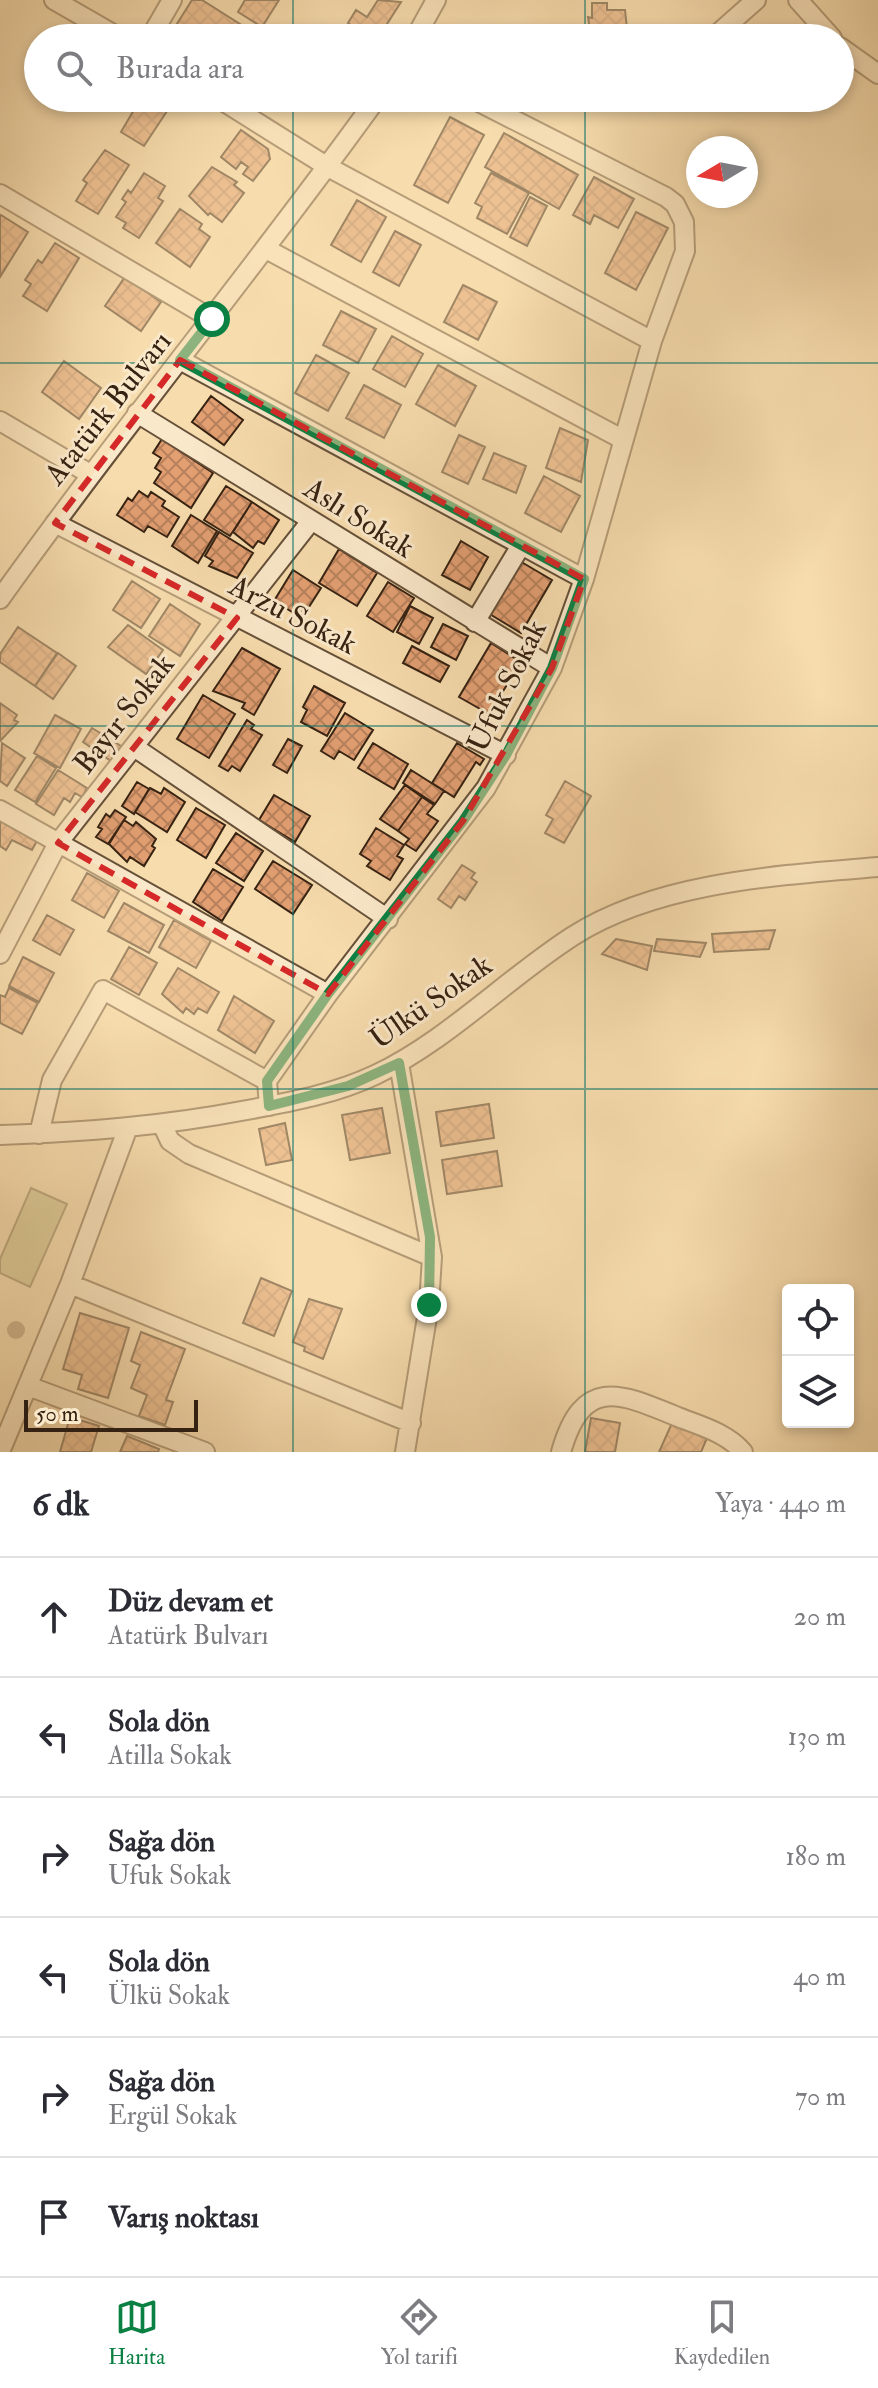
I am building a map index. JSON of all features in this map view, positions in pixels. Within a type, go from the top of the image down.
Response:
[{"type":"street","points":[[54,0],[96,24]]},
{"type":"street","points":[[158,24],[172,0]]},
{"type":"street","points":[[423,24],[436,0]]},
{"type":"street","points":[[729,24],[756,0]]},
{"type":"street","points":[[798,0],[819,24]]},
{"type":"street","points":[[854,57],[878,74]]},
{"type":"street","points":[[240,112],[328,167],[652,341]]},
{"type":"street","name":"Atatürk Bulvarı","points":[[0,599],[90,474],[266,249],[367,112]]},
{"type":"street","name":"Ufuk Sokak","points":[[267,1081],[328,994],[463,821],[506,755],[552,668],[584,579],[652,341],[685,251],[687,232],[681,214],[666,197],[503,112]]},
{"type":"street","points":[[0,194],[212,319]]},
{"type":"street","points":[[266,249],[622,439]]},
{"type":"street","points":[[180,360],[584,579]]},
{"type":"street","name":"Aslı Sokak","points":[[137,413],[552,668]]},
{"type":"street","points":[[0,421],[90,474]]},
{"type":"street","name":"Bayır Sokak","points":[[0,954],[58,843],[311,521]]},
{"type":"street","name":"Arzu Sokak","points":[[55,523],[506,755]]},
{"type":"street","points":[[475,622],[520,547]]},
{"type":"street","points":[[134,747],[388,919]]},
{"type":"street","points":[[0,810],[328,994]]},
{"type":"street","name":"Ülkü Sokak","points":[[0,1135],[163,1126],[269,1106],[348,1086],[399,1063],[574,936],[628,909],[767,878],[878,867]]},
{"type":"street","points":[[39,1134],[52,1080],[103,990],[267,1081],[269,1106]]},
{"type":"street","points":[[399,1063],[432,1257],[429,1305],[405,1452]]},
{"type":"street","points":[[163,1126],[177,1148],[432,1257]]},
{"type":"street","points":[[0,1452],[70,1284],[127,1130]]},
{"type":"street","points":[[70,1284],[411,1423]]},
{"type":"street","points":[[28,1386],[205,1452]]},
{"type":"street","points":[[561,1452],[572,1423],[584,1407],[599,1398],[620,1395],[715,1432],[743,1452]]},
{"type":"highlighted area","points":[[180,360],[584,579],[552,668],[463,821],[328,994],[58,843],[237,618],[55,523]]},
{"type":"shaded area","points":[[31,1188],[67,1204],[30,1287],[0,1273],[0,1259]]},
{"type":"building","points":[[192,0],[202,0],[240,24],[177,24]]},
{"type":"building","points":[[245,0],[279,0],[264,24],[257,24],[238,12]]},
{"type":"building","points":[[378,0],[401,2],[387,24],[348,23],[356,10],[367,17]]},
{"type":"building","points":[[592,3],[607,3],[607,10],[625,10],[626,24],[589,24],[588,17],[592,18]]},
{"type":"building","points":[[133,112],[166,112],[144,146],[121,132]]},
{"type":"building","points":[[450,117],[484,135],[448,203],[414,185]]},
{"type":"building","points":[[241,130],[268,149],[270,159],[253,181],[243,174],[248,167],[241,162],[236,169],[221,157]]},
{"type":"building","points":[[504,133],[578,175],[559,209],[485,167]]},
{"type":"building","points":[[105,150],[129,165],[98,214],[76,201],[87,183],[83,180]]},
{"type":"building","points":[[212,167],[237,182],[234,185],[244,193],[222,222],[210,213],[208,215],[189,196]]},
{"type":"building","points":[[144,173],[165,186],[158,198],[163,201],[139,238],[123,228],[126,223],[116,217],[126,202],[122,199],[128,190],[131,193]]},
{"type":"building","points":[[491,173],[529,193],[507,234],[477,218],[482,207],[475,203]]},
{"type":"building","points":[[594,177],[634,199],[618,228],[594,215],[590,224],[573,215]]},
{"type":"building","points":[[530,197],[547,206],[527,246],[510,237]]},
{"type":"building","points":[[357,200],[386,217],[361,262],[331,245]]},
{"type":"building","points":[[180,209],[202,224],[199,229],[210,237],[190,267],[156,243]]},
{"type":"building","points":[[636,212],[668,228],[636,290],[605,273]]},
{"type":"building","points":[[0,217],[28,232],[0,277]]},
{"type":"building","points":[[395,231],[421,245],[399,286],[373,272]]},
{"type":"building","points":[[55,243],[79,258],[47,311],[23,296],[31,284],[25,280],[38,260],[42,263]]},
{"type":"building","points":[[125,277],[161,302],[141,331],[105,306]]},
{"type":"building","points":[[463,285],[497,302],[478,340],[444,322]]},
{"type":"building","points":[[341,311],[376,329],[358,363],[323,345]]},
{"type":"building","points":[[392,336],[423,354],[405,387],[373,369]]},
{"type":"building","points":[[316,355],[349,373],[328,411],[295,393]]},
{"type":"building","points":[[64,361],[101,388],[79,419],[42,392]]},
{"type":"building","points":[[438,365],[476,386],[455,426],[416,404]]},
{"type":"building","points":[[364,385],[401,405],[384,438],[346,418]]},
{"type":"building","points":[[211,396],[243,420],[224,445],[192,422]]},
{"type":"building","points":[[560,428],[588,440],[581,482],[546,468]]},
{"type":"building","points":[[459,435],[485,447],[468,484],[442,472]]},
{"type":"building","points":[[162,439],[213,473],[191,508],[154,483],[161,472],[155,468],[161,458],[153,453]]},
{"type":"building","points":[[494,453],[526,466],[516,493],[483,479]]},
{"type":"building","points":[[544,476],[580,496],[561,532],[525,513]]},
{"type":"building","points":[[226,486],[252,502],[230,536],[204,520]]},
{"type":"building","points":[[139,491],[148,497],[151,492],[165,501],[162,506],[179,517],[167,537],[148,526],[144,532],[117,515],[128,498],[132,501]]},
{"type":"building","points":[[252,502],[279,520],[264,544],[258,541],[253,548],[233,532]]},
{"type":"building","points":[[191,515],[217,531],[198,563],[172,546]]},
{"type":"building","points":[[219,532],[253,553],[237,578],[209,566],[213,561],[205,556]]},
{"type":"building","points":[[461,541],[488,557],[470,590],[442,575]]},
{"type":"building","points":[[339,549],[377,573],[357,606],[319,583]]},
{"type":"building","points":[[518,560],[552,580],[521,633],[488,613]]},
{"type":"building","points":[[293,570],[321,588],[302,618],[274,601]]},
{"type":"building","points":[[132,581],[160,599],[141,628],[113,610]]},
{"type":"building","points":[[388,582],[414,598],[393,632],[367,616]]},
{"type":"building","points":[[170,604],[200,624],[180,656],[149,636]]},
{"type":"building","points":[[410,606],[433,618],[419,644],[397,632]]},
{"type":"building","points":[[443,624],[468,636],[456,660],[431,647]]},
{"type":"building","points":[[128,625],[163,650],[146,674],[108,647]]},
{"type":"building","points":[[18,627],[57,653],[35,686],[0,662],[0,654]]},
{"type":"building","points":[[491,643],[521,662],[489,714],[459,697]]},
{"type":"building","points":[[412,646],[449,666],[440,682],[403,663]]},
{"type":"building","points":[[242,648],[280,669],[254,715],[242,708],[245,703],[213,691]]},
{"type":"building","points":[[58,653],[76,666],[53,699],[35,686]]},
{"type":"building","points":[[314,686],[345,703],[327,736],[301,722],[307,710],[303,707]]},
{"type":"building","points":[[203,695],[235,714],[209,758],[177,739]]},
{"type":"building","points":[[0,703],[17,715],[14,720],[18,722],[0,741]]},
{"type":"building","points":[[345,713],[373,730],[354,760],[339,751],[334,759],[321,751]]},
{"type":"building","points":[[55,715],[81,729],[60,768],[34,753]]},
{"type":"building","points":[[247,720],[254,725],[251,729],[262,735],[240,771],[232,766],[228,771],[219,766]]},
{"type":"building","points":[[92,728],[121,746],[111,761],[83,742]]},
{"type":"building","points":[[288,739],[302,746],[287,773],[273,765]]},
{"type":"building","points":[[2,743],[25,758],[7,786],[0,781]]},
{"type":"building","points":[[373,743],[408,764],[394,789],[358,768]]},
{"type":"building","points":[[457,743],[484,759],[480,765],[476,762],[454,797],[432,783]]},
{"type":"building","points":[[37,756],[56,768],[35,802],[15,790]]},
{"type":"building","points":[[58,770],[87,788],[82,797],[75,793],[70,802],[64,798],[54,815],[36,804]]},
{"type":"building","points":[[411,770],[444,791],[435,804],[403,783]]},
{"type":"building","points":[[565,781],[591,796],[564,843],[545,833],[553,819],[546,815]]},
{"type":"building","points":[[137,782],[149,789],[134,814],[122,806]]},
{"type":"building","points":[[405,785],[422,797],[398,831],[380,819]]},
{"type":"building","points":[[150,788],[161,794],[164,788],[185,802],[167,832],[135,812]]},
{"type":"building","points":[[274,795],[310,816],[295,842],[259,820]]},
{"type":"building","points":[[422,797],[434,805],[427,814],[438,821],[416,851],[405,844],[409,839],[398,831]]},
{"type":"building","points":[[196,808],[225,825],[206,858],[177,840]]},
{"type":"building","points":[[115,810],[126,817],[108,844],[96,837],[102,829],[98,827],[106,814],[110,817]]},
{"type":"building","points":[[0,817],[38,839],[32,850],[12,840],[6,850],[0,846]]},
{"type":"building","points":[[124,820],[133,826],[136,822],[156,839],[152,846],[155,848],[144,866],[130,857],[127,862],[109,844]]},
{"type":"building","points":[[376,828],[404,845],[397,856],[403,859],[390,880],[367,866],[371,861],[360,854]]},
{"type":"building","points":[[236,833],[263,851],[244,881],[216,863]]},
{"type":"building","points":[[273,861],[312,885],[293,914],[255,889]]},
{"type":"building","points":[[462,865],[475,873],[471,878],[477,882],[465,900],[459,896],[451,908],[438,899]]},
{"type":"building","points":[[213,869],[243,887],[222,921],[193,902]]},
{"type":"building","points":[[87,873],[119,891],[104,918],[72,900]]},
{"type":"building","points":[[124,903],[164,925],[149,953],[108,931]]},
{"type":"building","points":[[47,915],[74,930],[60,955],[33,940]]},
{"type":"building","points":[[174,920],[211,941],[196,968],[159,947]]},
{"type":"building","points":[[775,930],[769,949],[714,952],[712,934]]},
{"type":"building","points":[[616,939],[652,946],[647,970],[602,954]]},
{"type":"building","points":[[657,939],[706,943],[700,957],[654,951]]},
{"type":"building","points":[[129,947],[157,963],[139,995],[111,979]]},
{"type":"building","points":[[23,957],[54,973],[39,1002],[9,986]]},
{"type":"building","points":[[178,968],[219,992],[207,1013],[198,1008],[194,1014],[186,1008],[183,1013],[162,994]]},
{"type":"building","points":[[9,988],[38,1003],[22,1034],[0,1023],[0,995],[5,997]]},
{"type":"building","points":[[234,996],[274,1021],[255,1053],[218,1030]]},
{"type":"building","points":[[489,1104],[494,1138],[441,1146],[436,1112]]},
{"type":"building","points":[[382,1108],[390,1153],[350,1160],[342,1115]]},
{"type":"building","points":[[285,1123],[292,1160],[266,1165],[259,1129]]},
{"type":"building","points":[[497,1151],[502,1186],[447,1194],[442,1160]]},
{"type":"building","points":[[261,1278],[292,1291],[274,1336],[243,1323]]},
{"type":"building","points":[[309,1299],[342,1309],[323,1359],[304,1351],[305,1347],[293,1342]]},
{"type":"building","points":[[80,1313],[129,1328],[108,1398],[78,1389],[82,1375],[63,1369]]},
{"type":"building","points":[[141,1332],[185,1349],[166,1400],[173,1402],[165,1425],[139,1416],[147,1395],[131,1388],[140,1365],[131,1361]]},
{"type":"building","points":[[70,1417],[99,1426],[91,1452],[60,1452]]},
{"type":"building","points":[[591,1418],[620,1423],[615,1452],[585,1452]]},
{"type":"building","points":[[672,1423],[707,1438],[701,1452],[659,1452]]},
{"type":"building","points":[[127,1436],[159,1449],[158,1452],[120,1452]]},
{"type":"route","points":[[212,319],[180,360],[584,579],[552,668],[486,788],[328,994],[267,1081],[269,1106],[348,1086],[399,1063],[430,1237],[429,1305]]}]
